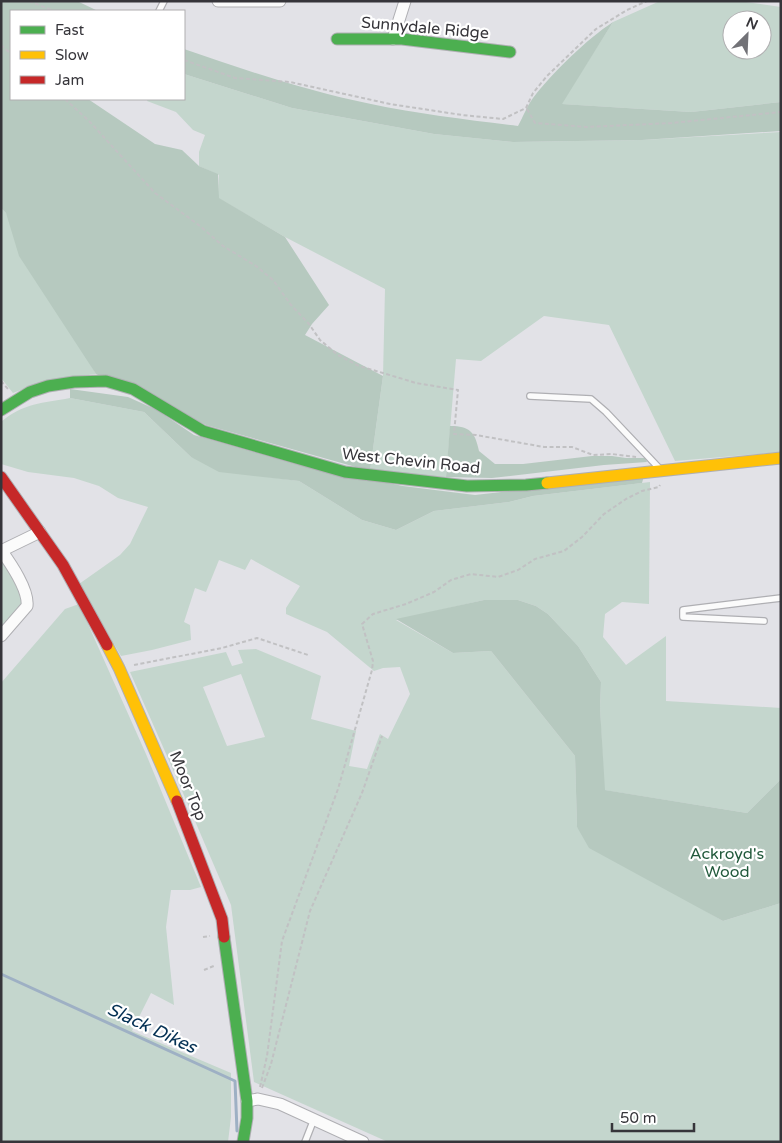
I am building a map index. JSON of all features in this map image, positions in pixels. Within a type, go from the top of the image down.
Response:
[{"type":"street","points":[[218,1],[280,1]]},
{"type":"street","points":[[393,39],[405,1]]},
{"type":"street","name":"Sunnydale Ridge","points":[[337,39],[356,37],[393,39],[510,52]]},
{"type":"street","name":"West Chevin Road","points":[[1,410],[30,392],[48,386],[74,382],[106,381],[133,389],[168,408],[203,431],[345,472],[467,486],[526,485],[660,469],[781,458]]},
{"type":"street","name":"Moor Top","points":[[1,477],[63,566],[119,668],[164,767],[222,919],[254,1100],[247,1118],[243,1142]]},
{"type":"street","points":[[1,636],[27,606],[28,601],[25,590],[1,551],[40,532]]},
{"type":"street","points":[[254,1100],[280,1104],[364,1142]]},
{"type":"lane","points":[[530,396],[591,399],[606,412],[660,469]]},
{"type":"lane","points":[[764,620],[683,617],[683,610],[781,598]]},
{"type":"lane","points":[[305,1142],[314,1119]]},
{"type":"path","points":[[29,1],[52,10]]},
{"type":"path","points":[[185,60],[234,78],[290,82],[390,104],[503,119],[526,108],[532,93],[547,76],[596,29],[627,10],[647,1]]},
{"type":"path","points":[[66,100],[89,121],[155,193],[200,226],[223,246],[256,266],[274,280],[291,305],[309,324],[320,340],[338,355],[359,366],[416,383],[458,390],[454,434],[476,435],[544,447],[572,447],[592,455],[612,454],[628,457],[649,457]]},
{"type":"path","points":[[526,108],[536,123],[586,127],[672,123],[781,112]]},
{"type":"path","points":[[254,1100],[267,1056],[282,940],[338,789],[372,670],[373,661],[362,624],[373,614],[406,604],[434,592],[451,580],[472,574],[498,577],[518,570],[535,559],[564,550],[582,537],[604,514],[626,499],[642,490],[660,487],[660,469]]},
{"type":"path","points":[[119,668],[222,648],[257,638],[308,655]]},
{"type":"path","points":[[254,1100],[271,1064],[310,911],[362,793],[382,736]]},
{"type":"green space","points":[[1,1],[77,1],[96,10],[10,10],[10,100],[89,100],[155,144],[182,150],[199,166],[218,174],[219,198],[285,237],[329,305],[305,335],[383,376],[370,471],[206,425],[96,374],[19,256],[6,213],[1,208]]},
{"type":"green space","points":[[660,1],[739,1],[781,7],[781,102],[691,112],[561,104],[613,22]]},
{"type":"green space","points":[[613,22],[562,104],[691,112],[781,102],[781,131],[642,140],[513,142],[434,134],[292,108],[185,74],[185,49],[276,80],[347,99],[426,114],[518,126],[531,101],[541,88],[570,57]]},
{"type":"green space","points":[[185,74],[292,108],[434,134],[513,142],[642,140],[781,132],[781,452],[675,461],[609,325],[544,316],[481,361],[456,359],[446,477],[370,471],[383,376],[385,289],[285,237],[218,198],[219,175],[199,166],[199,152],[205,135],[193,130],[176,112],[147,101],[185,100]]},
{"type":"green space","points":[[1,208],[6,213],[96,374],[44,381],[13,393],[1,378]]},
{"type":"green space","points":[[70,389],[128,397],[157,410],[194,435],[295,464],[403,486],[475,495],[644,476],[642,483],[533,496],[509,502],[434,511],[396,530],[362,520],[299,481],[219,472],[191,457],[144,412],[70,398]]},
{"type":"green space","points":[[70,398],[144,412],[191,457],[261,476],[299,481],[362,520],[396,530],[434,511],[509,502],[533,496],[650,482],[649,604],[622,602],[605,614],[603,637],[626,665],[666,636],[666,701],[781,708],[781,779],[747,813],[604,790],[600,708],[601,682],[578,646],[548,614],[536,606],[518,600],[484,600],[396,620],[453,653],[491,651],[575,756],[577,827],[653,881],[723,921],[781,903],[781,1142],[388,1142],[254,1082],[231,905],[130,672],[226,652],[232,666],[243,663],[238,650],[256,649],[321,676],[311,719],[356,731],[349,766],[367,769],[380,734],[388,739],[410,694],[400,667],[383,668],[374,671],[327,632],[286,614],[286,608],[300,586],[251,559],[245,570],[219,560],[206,592],[195,588],[184,622],[190,625],[191,640],[121,656],[79,584],[120,555],[130,544],[148,507],[118,498],[99,486],[74,478],[28,472],[1,464],[1,422],[25,407]],"holes":[[[241,674],[265,737],[227,746],[203,687]]]},
{"type":"green space","points":[[450,426],[462,427],[470,431],[476,439],[479,451],[495,464],[523,464],[592,456],[645,458],[647,462],[492,478],[446,477]]},
{"type":"green space","points":[[1,558],[21,592],[22,607],[1,631]]},
{"type":"green space","name":"Ackroyd's Wood","points":[[484,600],[518,600],[536,606],[548,614],[578,646],[601,682],[600,708],[605,790],[747,813],[781,779],[781,903],[723,921],[589,848],[577,827],[575,756],[491,651],[453,653],[396,619]]},
{"type":"green space","points":[[79,604],[146,754],[201,887],[190,890],[171,890],[166,927],[174,1005],[151,993],[132,1031],[231,1073],[231,1117],[228,1142],[1,1142],[1,683],[65,609]]},
{"type":"waterway","name":"Slack Dikes","points":[[1,974],[235,1081],[237,1131]]},
{"type":"traffic: fast","points":[[337,39],[402,39],[510,52]]},
{"type":"traffic: fast","points":[[1,410],[30,392],[48,386],[74,382],[106,381],[133,389],[203,431],[345,472],[467,486],[547,483]]},
{"type":"traffic: fast","points":[[224,937],[247,1101],[247,1118],[243,1142]]},
{"type":"traffic: slow","points":[[547,483],[781,458]]},
{"type":"traffic: slow","points":[[107,645],[119,668],[177,801]]},
{"type":"traffic: jam","points":[[1,477],[63,565],[107,645]]},
{"type":"traffic: jam","points":[[177,801],[222,919],[224,937]]}]
